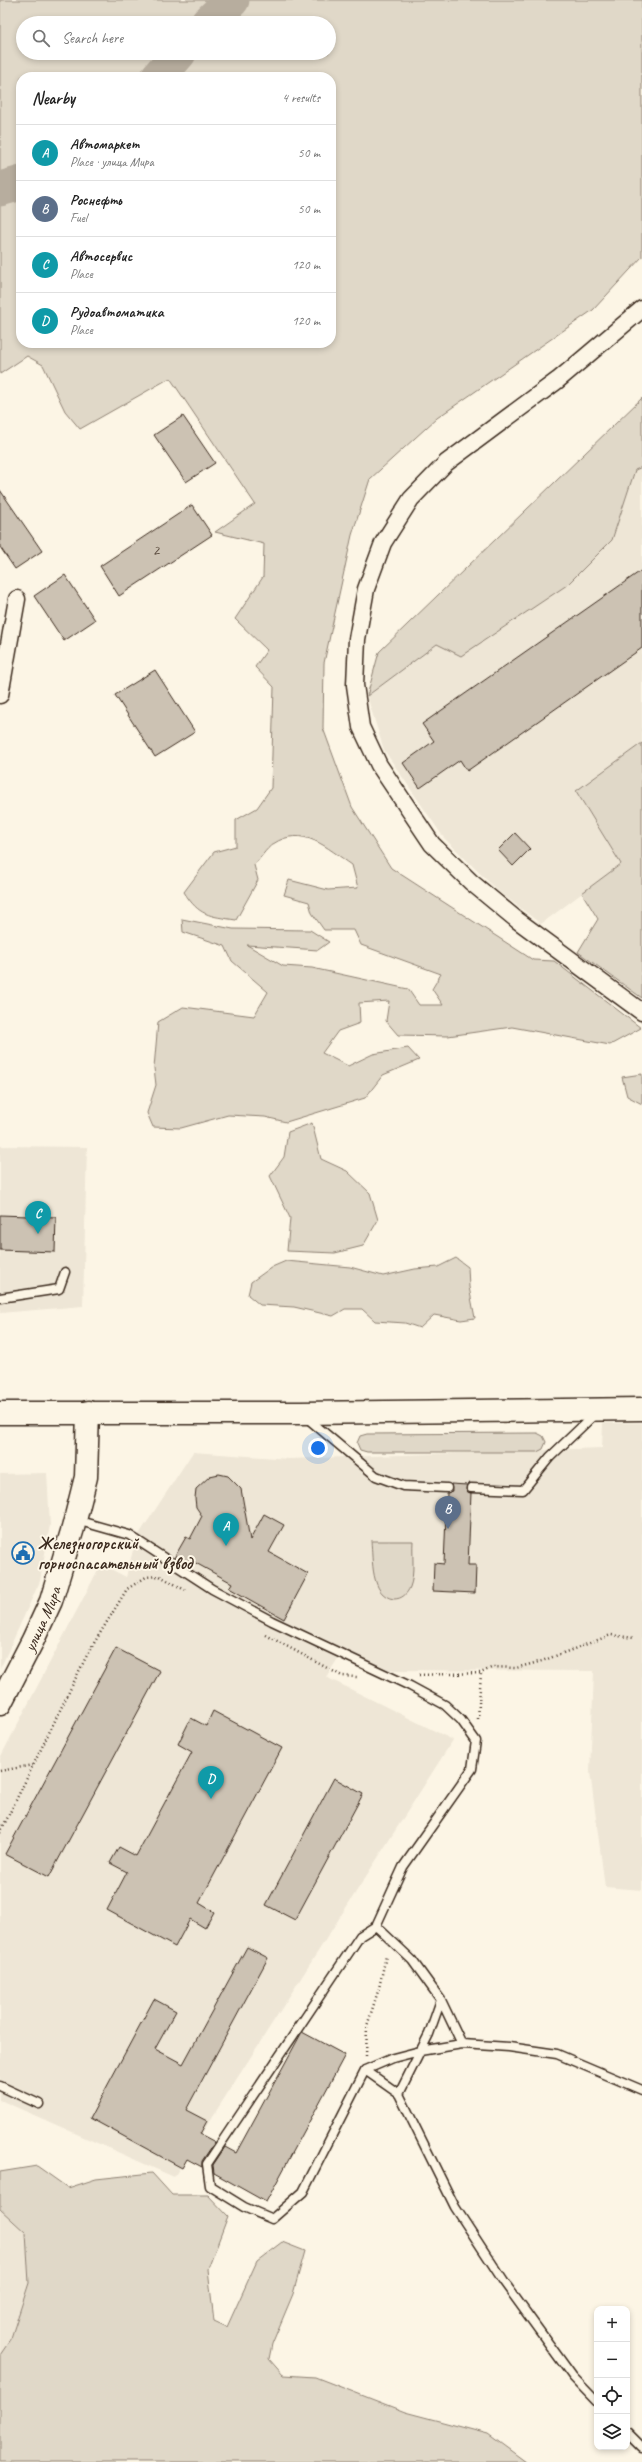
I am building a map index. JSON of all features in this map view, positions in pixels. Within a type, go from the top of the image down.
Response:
[{"type":"main road","points":[[0,1413],[642,1409]]},
{"type":"main road","name":"улица Мира","points":[[0,1704],[51,1601],[86,1477],[88,1412]]},
{"type":"street","points":[[642,309],[558,380],[446,463],[411,499],[383,544],[366,589],[357,639],[355,685],[362,727],[379,765],[432,844],[471,882],[517,920],[642,1012]]},
{"type":"street","points":[[0,694],[17,599]]},
{"type":"lane","points":[[0,1298],[59,1289],[65,1272]]},
{"type":"lane","points":[[471,1488],[523,1490],[550,1456],[599,1409]]},
{"type":"lane","points":[[300,1412],[324,1430],[352,1458],[376,1476],[403,1486],[447,1488]]},
{"type":"lane","points":[[75,1519],[129,1535],[212,1589],[445,1705],[461,1720],[476,1741],[472,1769],[404,1866],[376,1926],[360,1936],[207,2164],[210,2186],[244,2207],[272,2219],[303,2192],[365,2070],[393,2058],[420,2051],[462,2044],[509,2047],[557,2054],[642,2090]]},
{"type":"lane","points":[[376,1926],[412,1960],[441,2000],[462,2044]]},
{"type":"lane","points":[[399,2094],[420,2051],[441,2000]]},
{"type":"lane","points":[[365,2070],[399,2094],[459,2213],[504,2282],[573,2377],[594,2399]]},
{"type":"lane","points":[[0,2086],[39,2104]]},
{"type":"lane","points":[[630,2435],[642,2447]]},
{"type":"path","points":[[0,1833],[88,1653],[127,1589],[146,1578],[160,1576],[187,1591]]},
{"type":"path","points":[[260,1632],[342,1676],[361,1677]]},
{"type":"path","points":[[476,1741],[482,1672],[493,1668],[516,1668],[542,1661],[611,1635],[634,1638]]},
{"type":"path","points":[[0,1772],[33,1765]]},
{"type":"path","points":[[365,2070],[367,2026],[387,1958],[376,1926]]},
{"type":"shaded area","points":[[0,0],[642,0],[642,257],[593,310],[437,418],[370,479],[352,535],[324,663],[323,728],[352,807],[391,868],[533,960],[554,961],[641,1028],[610,1045],[512,1027],[448,1036],[398,1035],[386,1021],[389,1001],[359,1003],[360,1023],[338,1031],[322,1053],[348,1066],[373,1054],[408,1048],[419,1060],[383,1075],[365,1098],[286,1122],[265,1117],[228,1115],[181,1128],[153,1127],[147,1113],[156,1085],[154,1068],[158,1022],[183,1007],[254,1016],[268,992],[232,961],[225,946],[183,932],[182,919],[233,929],[310,930],[329,942],[318,950],[247,945],[283,966],[312,968],[408,989],[419,1005],[443,1005],[432,989],[441,974],[361,945],[354,930],[324,930],[312,913],[309,902],[284,895],[289,880],[328,890],[358,888],[352,865],[324,846],[305,837],[294,836],[284,838],[273,844],[254,865],[258,880],[236,920],[206,914],[189,900],[184,892],[214,852],[236,846],[236,820],[257,808],[271,788],[274,687],[255,667],[267,650],[235,619],[263,577],[264,544],[215,532],[255,504],[170,378],[80,429],[65,411],[43,365],[27,356],[0,374]]},
{"type":"shaded area","points":[[642,398],[642,467],[635,470],[612,540],[567,585],[461,656],[437,644],[367,696],[379,652]]},
{"type":"shaded area","points":[[642,467],[642,743],[576,791],[621,864],[541,924],[498,891],[444,838],[384,750],[367,696],[437,644],[612,540],[635,470]]},
{"type":"shaded area","points":[[642,743],[642,998],[578,952],[598,919],[582,893],[621,864],[576,791]]},
{"type":"shaded area","points":[[642,1074],[642,1104],[627,1096],[622,1077]]},
{"type":"shaded area","points":[[312,1123],[321,1159],[347,1171],[370,1193],[378,1220],[363,1246],[335,1253],[287,1251],[290,1218],[270,1176],[284,1157],[288,1132]]},
{"type":"shaded area","points":[[0,1146],[87,1147],[83,1306],[0,1313]]},
{"type":"shaded area","points":[[456,1258],[468,1267],[469,1287],[475,1318],[461,1320],[434,1315],[420,1328],[405,1323],[375,1321],[362,1309],[345,1309],[333,1316],[294,1307],[260,1305],[248,1295],[251,1282],[272,1267],[286,1261],[350,1267],[383,1276],[415,1269],[438,1267]]},
{"type":"shaded area","points":[[603,1423],[642,1423],[642,1890],[605,1887],[590,1772],[594,1671],[373,1670],[339,1657],[326,1677],[453,1740],[174,2177],[0,2100],[0,1758],[101,1564],[126,1577],[136,1539],[193,1452],[289,1459],[602,1448]]},
{"type":"shaded area","points":[[537,1433],[543,1436],[546,1442],[543,1449],[537,1452],[367,1452],[360,1450],[357,1443],[360,1436],[367,1434]]},
{"type":"shaded area","name":"Железногорский горноспасательный взвод","points":[[47,1473],[50,1525],[40,1581],[0,1669],[0,1474]]},
{"type":"shaded area","points":[[371,1541],[413,1541],[412,1582],[404,1596],[394,1599],[386,1596],[381,1591],[374,1576]]},
{"type":"shaded area","points":[[37,2166],[68,2188],[96,2179],[152,2173],[172,2195],[208,2195],[228,2216],[208,2269],[214,2321],[227,2327],[257,2261],[282,2242],[305,2251],[293,2294],[272,2344],[269,2359],[283,2375],[315,2377],[405,2412],[488,2434],[526,2462],[0,2462],[0,2354],[11,2338],[29,2283],[26,2233],[0,2209],[0,2172]]},
{"type":"shaded area","points":[[0,2209],[26,2233],[29,2283],[11,2338],[0,2354]]},
{"type":"building","points":[[183,416],[215,463],[186,482],[154,435]]},
{"type":"building","points":[[0,490],[42,551],[15,569],[0,547]]},
{"type":"building","points":[[192,505],[212,535],[119,596],[100,566]]},
{"type":"building","points":[[642,570],[642,648],[467,771],[460,760],[420,788],[403,763],[434,741],[422,724]]},
{"type":"building","points":[[65,575],[95,620],[64,641],[34,596]]},
{"type":"building","points":[[155,670],[195,732],[155,757],[115,695]]},
{"type":"building","points":[[515,833],[530,849],[513,866],[498,850]]},
{"type":"building","points":[[0,1215],[56,1217],[55,1252],[0,1250]]},
{"type":"building","points":[[219,1474],[228,1476],[241,1489],[250,1540],[264,1514],[284,1525],[269,1552],[308,1574],[284,1619],[229,1588],[232,1583],[192,1561],[189,1566],[174,1558],[186,1537],[190,1539],[202,1516],[196,1507],[196,1489],[210,1476]]},
{"type":"building","points":[[451,1484],[467,1485],[466,1490],[471,1493],[468,1565],[476,1565],[475,1593],[433,1591],[434,1563],[444,1564],[447,1493],[452,1491]]},
{"type":"building","points":[[116,1648],[160,1671],[49,1877],[5,1854]]},
{"type":"building","points":[[213,1711],[282,1748],[199,1903],[214,1912],[205,1928],[190,1919],[175,1947],[107,1910],[127,1872],[110,1863],[119,1847],[136,1856],[192,1752],[178,1744],[191,1718],[206,1726]]},
{"type":"building","points":[[334,1778],[363,1794],[295,1920],[266,1905]]},
{"type":"building","points":[[247,1947],[268,1958],[186,2110],[207,2121],[200,2134],[215,2142],[202,2161],[202,2167],[187,2159],[182,2168],[90,2118],[154,1999],[176,2011],[155,2049],[183,2064]]},
{"type":"building","points":[[302,2032],[345,2055],[266,2202],[214,2173],[213,2165],[225,2147],[236,2153]]},
{"type":"waterway","points":[[215,16],[232,0]]},
{"type":"waterway","points":[[162,72],[173,60]]},
{"type":"waterway","points":[[0,189],[16,184]]},
{"type":"place","name":"Автосервис","points":[[38,1234]]},
{"type":"place","name":"Роснефть","points":[[448,1529]]},
{"type":"place","name":"Автомаркет","points":[[226,1546]]},
{"type":"place","name":"Железногорский горноспасательный взвод","points":[[23,1553]]},
{"type":"place","name":"Рудоавтоматика","points":[[211,1799]]}]
